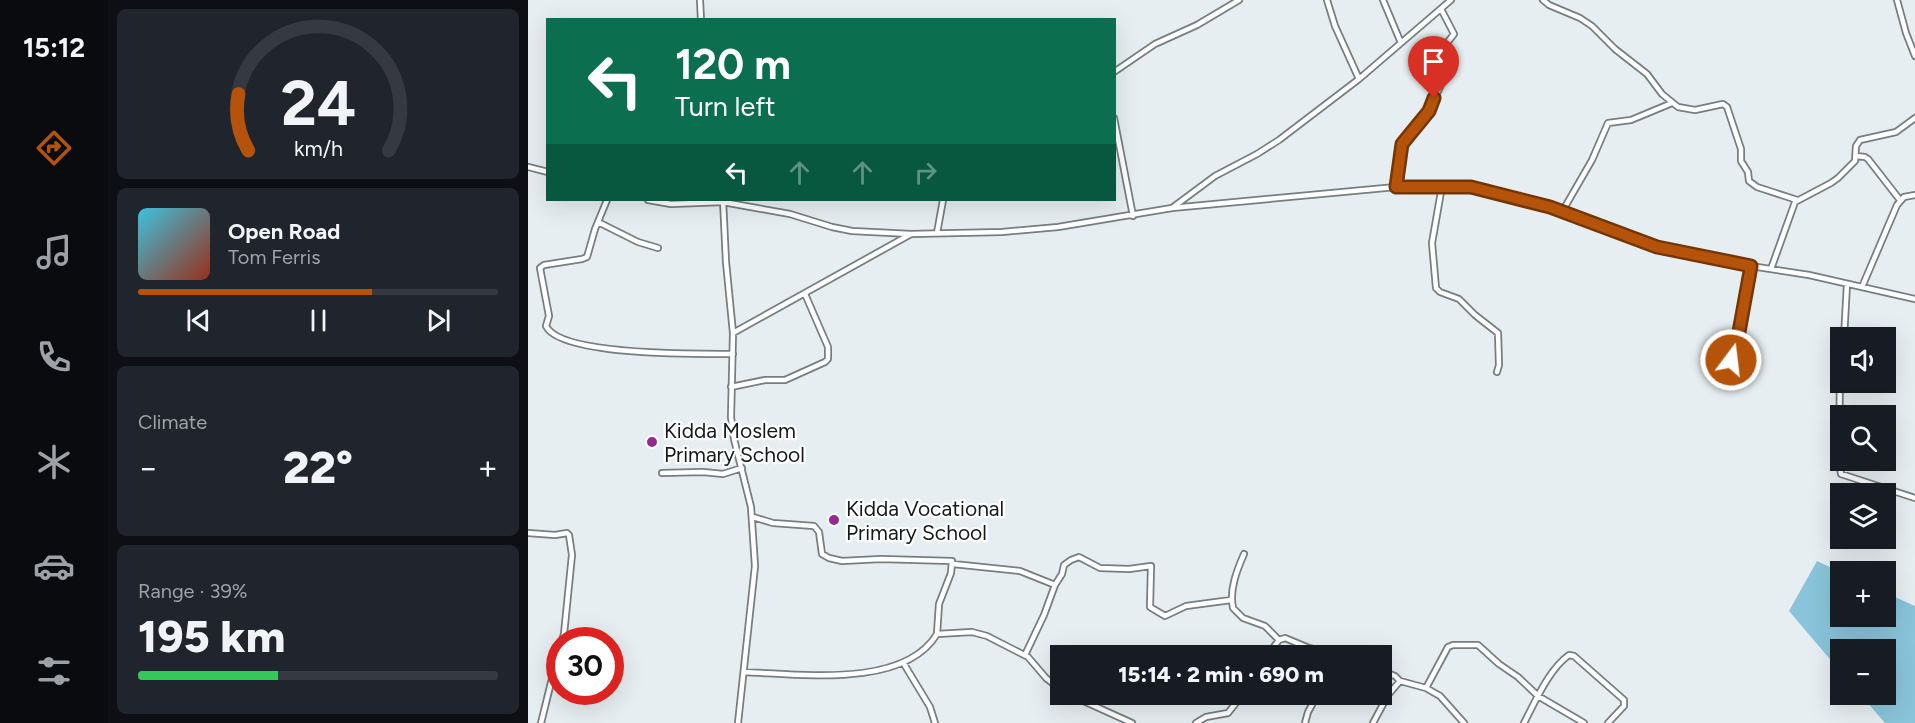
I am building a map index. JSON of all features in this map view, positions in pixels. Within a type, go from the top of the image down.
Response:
[{"type":"street","points":[[700,0],[701,18]]},
{"type":"street","points":[[1116,71],[1155,44],[1197,25],[1239,0]]},
{"type":"street","points":[[1327,0],[1335,26],[1359,79]]},
{"type":"street","points":[[1383,0],[1401,43]]},
{"type":"street","points":[[1172,208],[1215,176],[1279,140],[1359,79],[1451,0]]},
{"type":"street","points":[[1543,0],[1593,26],[1615,49],[1647,74],[1672,103],[1695,110],[1723,104],[1741,149],[1741,161],[1748,172],[1749,181],[1757,187],[1797,200]]},
{"type":"street","points":[[1897,0],[1915,56]]},
{"type":"street","points":[[1396,187],[1402,144],[1429,111],[1449,67],[1447,43],[1454,34],[1441,9]]},
{"type":"street","points":[[1562,212],[1592,160],[1608,123],[1631,120],[1672,103]]},
{"type":"street","points":[[1771,269],[1780,240],[1797,200],[1831,183],[1853,163],[1856,146],[1860,140],[1896,132],[1915,117]]},
{"type":"street","points":[[1116,128],[1133,216]]},
{"type":"street","points":[[1856,156],[1869,159],[1900,200]]},
{"type":"street","points":[[528,167],[546,172]]},
{"type":"street","points":[[1442,186],[1432,243],[1436,288],[1440,292],[1459,299],[1498,333],[1499,365],[1497,372]]},
{"type":"street","points":[[654,201],[672,204],[723,201],[780,211],[852,231],[911,234],[1002,232],[1058,227],[1172,208],[1396,187],[1471,187],[1562,212],[1657,247],[1915,299]]},
{"type":"street","points":[[1862,287],[1900,200],[1906,196],[1915,195]]},
{"type":"street","points":[[607,201],[587,256],[582,260],[544,265],[540,268],[549,316],[546,326],[550,333],[577,343],[619,350],[675,355],[733,354]]},
{"type":"street","points":[[723,201],[726,262],[734,333],[731,417],[753,517],[755,566],[738,723]]},
{"type":"street","points":[[937,233],[943,201]]},
{"type":"street","points":[[598,222],[638,242],[658,248]]},
{"type":"street","points":[[734,333],[911,234]]},
{"type":"street","points":[[1726,363],[1734,355],[1751,266]]},
{"type":"street","points":[[1845,327],[1847,284]]},
{"type":"street","points":[[731,387],[765,380],[785,380],[828,359],[828,347],[805,294]]},
{"type":"street","points":[[1840,393],[1839,462],[1841,474],[1915,498]]},
{"type":"street","points":[[662,473],[723,474],[742,468]]},
{"type":"street","points":[[753,517],[773,523],[814,526],[819,532],[822,554],[842,561],[952,561],[953,564],[1020,571],[1055,585]]},
{"type":"street","points":[[528,533],[555,535],[567,533],[569,535],[572,555],[565,627]]},
{"type":"street","points":[[1244,554],[1238,568],[1231,600],[1233,608],[1243,618],[1265,626],[1279,640]]},
{"type":"street","points":[[1025,655],[1064,565],[1079,557],[1100,568],[1130,569],[1151,566],[1150,607],[1166,616],[1186,606],[1231,600]]},
{"type":"street","points":[[744,672],[840,675],[904,663],[927,647],[937,634],[939,603],[953,564]]},
{"type":"street","points":[[937,634],[972,632],[987,636],[1025,655],[1050,681]]},
{"type":"street","points":[[1275,645],[1279,640],[1285,638],[1302,645]]},
{"type":"street","points":[[1426,688],[1448,647],[1470,644],[1481,646],[1538,696],[1584,723]]},
{"type":"street","points":[[1524,723],[1538,696],[1567,656],[1574,656],[1624,700],[1624,706],[1608,723]]},
{"type":"street","points":[[904,663],[930,707],[934,723]]},
{"type":"street","points":[[1392,675],[1400,681],[1426,688],[1440,696],[1464,723]]},
{"type":"street","points":[[1373,723],[1388,695],[1400,681]]},
{"type":"street","points":[[541,723],[546,703]]},
{"type":"street","points":[[1092,705],[1132,723]]},
{"type":"street","points":[[1196,723],[1206,717],[1228,713],[1234,705]]},
{"type":"street","points":[[1305,723],[1312,705]]},
{"type":"street","points":[[1116,716],[1116,723]]},
{"type":"shaded area","points":[[1817,561],[1830,567],[1830,627],[1896,627],[1896,597],[1915,606],[1915,723],[1885,723],[1870,705],[1896,705],[1896,639],[1830,639],[1830,659],[1789,611]]},
{"type":"place","name":"Kidda Moslem Primary School","points":[[652,442]]},
{"type":"place","name":"Kidda Vocational Primary School","points":[[834,520]]},
{"type":"route","points":[[1434,98],[1429,111],[1402,144],[1396,187],[1471,187],[1550,207],[1657,247],[1751,266],[1737,343],[1731,360]]}]
